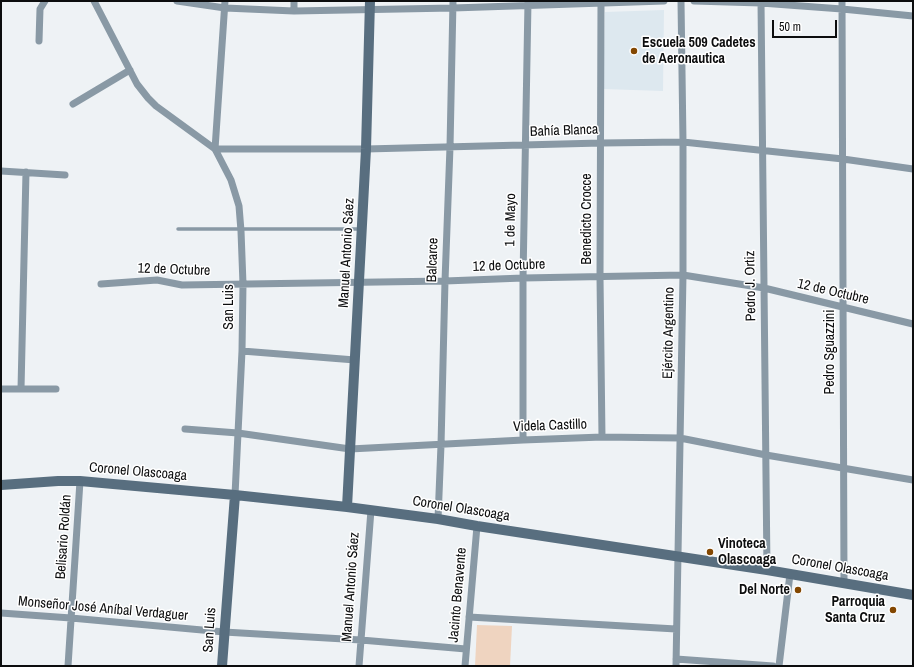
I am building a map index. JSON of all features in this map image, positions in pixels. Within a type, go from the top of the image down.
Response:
[{"type":"street","points":[[39,41],[40,9],[45,1]]},
{"type":"street","name":"San Luis","points":[[94,1],[137,84],[148,98],[156,106],[215,149],[231,180],[239,206],[243,284],[242,350],[235,494],[222,666]]},
{"type":"street","points":[[177,1],[294,11],[370,5],[664,1]]},
{"type":"street","points":[[294,1],[294,11]]},
{"type":"street","name":"Ejército Argentino","points":[[676,662],[683,275],[681,1]]},
{"type":"street","points":[[694,1],[761,2],[913,16]]},
{"type":"street","name":"Pedro Sguazzini","points":[[842,1],[844,583]]},
{"type":"street","name":"Benedicto Crocce","points":[[601,2],[600,277],[602,437]]},
{"type":"street","name":"Pedro J. Ortiz","points":[[761,2],[767,570]]},
{"type":"street","name":"1 de Mayo","points":[[523,440],[523,278],[528,3]]},
{"type":"street","points":[[215,149],[225,4]]},
{"type":"street","name":"Balcarce","points":[[438,519],[453,4]]},
{"type":"street","name":"Manuel Antonio Sáez","points":[[347,507],[366,149],[370,5]]},
{"type":"street","points":[[73,104],[130,70]]},
{"type":"street","name":"Bahía Blanca","points":[[215,149],[366,149],[683,142],[763,150],[913,169]]},
{"type":"street","points":[[1,171],[65,175]]},
{"type":"street","points":[[21,389],[26,172]]},
{"type":"street","name":"12 de Octubre","points":[[101,284],[157,280],[182,285],[445,281],[683,275],[764,288],[913,324]]},
{"type":"street","points":[[242,350],[355,360]]},
{"type":"street","points":[[1,389],[56,389]]},
{"type":"street","name":"Videla Castillo","points":[[185,429],[238,433],[350,449],[602,437],[680,438],[913,480]]},
{"type":"street","name":"Coronel Olascoaga","points":[[1,485],[80,481],[235,494],[347,507],[438,519],[678,556],[913,595]]},
{"type":"street","name":"Belisario Roldán","points":[[68,666],[80,481]]},
{"type":"street","name":"Manuel Antonio Sáez","points":[[359,666],[371,510]]},
{"type":"street","name":"Jacinto Benavente","points":[[465,666],[477,526]]},
{"type":"street","points":[[779,666],[790,574]]},
{"type":"street","name":"Monseñor José Aníbal Verdaguer","points":[[1,613],[224,632],[361,640],[466,649]]},
{"type":"street","points":[[469,617],[676,629]]},
{"type":"street","points":[[676,662],[773,666]]},
{"type":"lane","points":[[178,229],[362,229]]},
{"type":"shaded area","name":"Escuela 509 Cadetes de Aeronautica","points":[[664,10],[663,91],[603,89],[605,12]]},
{"type":"shaded area","points":[[477,625],[512,626],[510,666],[475,666]]},
{"type":"place","name":"Escuela 509 Cadetes de Aeronautica","points":[[634,51]]},
{"type":"place","name":"Vinoteca Olascoaga","points":[[710,552]]},
{"type":"place","name":"Del Norte","points":[[798,590]]},
{"type":"place","name":"Parroquia Santa Cruz","points":[[893,610]]}]
